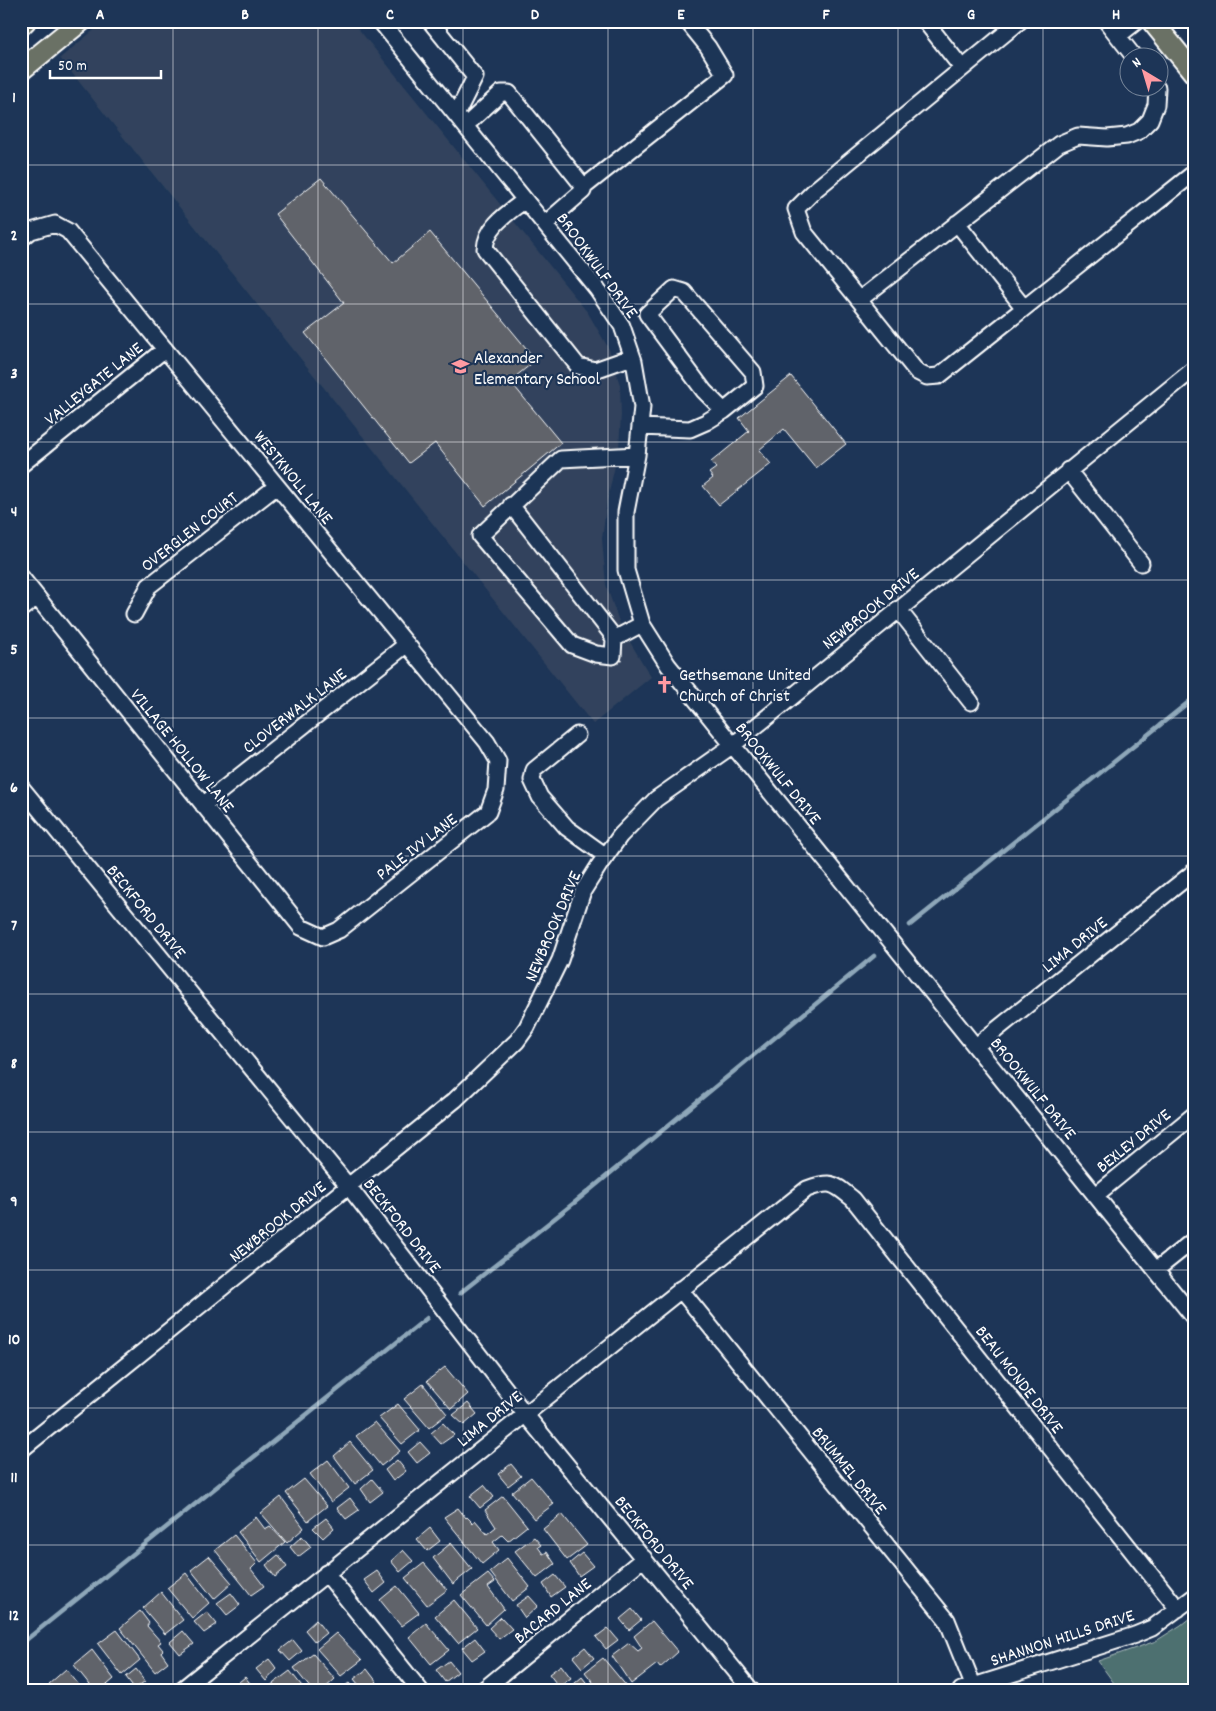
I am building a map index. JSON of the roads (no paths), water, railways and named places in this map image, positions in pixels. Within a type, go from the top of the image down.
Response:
[{"type":"main road","points":[[21,24],[25,21]]},
{"type":"main road","points":[[21,70],[82,21]]},
{"type":"main road","points":[[1152,21],[1195,74]]},
{"type":"street","name":"BROOKWULF DRIVE","points":[[380,21],[597,290],[622,326],[632,356],[642,407],[637,456],[626,512],[626,570],[642,624],[668,665],[1195,1319]]},
{"type":"street","points":[[430,21],[476,77],[461,120]]},
{"type":"street","points":[[544,224],[583,191],[584,187],[725,75],[708,47],[687,21]]},
{"type":"street","points":[[925,21],[962,68]]},
{"type":"street","points":[[1020,21],[816,189],[796,209],[804,232],[917,372],[928,377],[938,376],[1195,172]]},
{"type":"street","points":[[1106,21],[1127,48]]},
{"type":"street","points":[[1118,36],[1137,21]]},
{"type":"street","points":[[461,120],[501,93],[508,93],[584,187]]},
{"type":"street","points":[[859,300],[1059,144],[1078,136],[1107,138],[1127,136],[1138,131],[1150,120],[1156,105],[1156,98]]},
{"type":"street","points":[[525,200],[504,216],[490,231],[485,249],[578,366],[595,370],[632,356]]},
{"type":"street","points":[[957,223],[1024,308]]},
{"type":"street","name":"WESTKNOLL LANE","points":[[21,239],[31,231],[55,224],[68,232],[487,742],[498,761]]},
{"type":"street","points":[[622,326],[647,314],[674,289],[684,292],[753,372],[755,386],[724,411],[706,422],[690,429],[640,427]]},
{"type":"street","points":[[647,314],[704,391],[724,411]]},
{"type":"street","name":"VALLEYGATE LANE","points":[[21,465],[165,350]]},
{"type":"street","name":"NEWBROOK DRIVE","points":[[21,1450],[455,1100],[517,1041],[535,1012],[560,960],[583,891],[626,830],[656,799],[733,745],[1195,368]]},
{"type":"street","points":[[511,505],[610,632],[614,639],[613,656],[596,654],[572,645],[480,536],[511,505],[561,459],[637,456]]},
{"type":"street","points":[[1068,470],[1141,563]]},
{"type":"street","name":"OVERGLEN COURT","points":[[134,614],[149,586],[277,486]]},
{"type":"street","name":"VILLAGE HOLLOW LANE","points":[[21,578],[301,927],[323,937]]},
{"type":"street","points":[[21,609],[37,597]]},
{"type":"street","points":[[898,609],[971,702]]},
{"type":"street","points":[[614,639],[642,624]]},
{"type":"street","name":"CLOVERWALK LANE","points":[[203,805],[407,644]]},
{"type":"street","points":[[576,735],[534,770],[532,780],[540,797],[567,828],[606,856]]},
{"type":"street","name":"PALE IVY LANE","points":[[323,937],[339,930],[488,812],[496,790],[498,761]]},
{"type":"street","name":"BECKFORD DRIVE","points":[[21,787],[349,1187],[525,1414],[751,1690]]},
{"type":"street","name":"LIMA DRIVE","points":[[976,1046],[1195,871]]},
{"type":"street","name":"BEXLEY DRIVE","points":[[1096,1195],[1195,1114]]},
{"type":"street","name":"LIMA DRIVE","points":[[181,1690],[680,1289],[807,1189],[824,1182]]},
{"type":"street","name":"BEAU MONDE DRIVE","points":[[824,1182],[838,1187],[854,1199],[1178,1610]]},
{"type":"street","points":[[1156,1270],[1195,1239]]},
{"type":"street","name":"BRUMMEL DRIVE","points":[[680,1289],[947,1620],[967,1687]]},
{"type":"street","name":"BACARD LANE","points":[[483,1690],[644,1558]]},
{"type":"street","points":[[326,1573],[420,1690]]},
{"type":"street","name":"SHANNON HILLS DRIVE","points":[[967,1687],[1135,1635],[1152,1628],[1195,1596]]},
{"type":"waterway","points":[[910,925],[1195,697]]},
{"type":"waterway","points":[[460,1293],[574,1203],[874,956]]},
{"type":"waterway","points":[[21,1644],[427,1318]]},
{"type":"place","name":"Alexander Elementary School","points":[[460,367]]},
{"type":"place","name":"Gethsemane United Church of Christ","points":[[665,684]]}]
